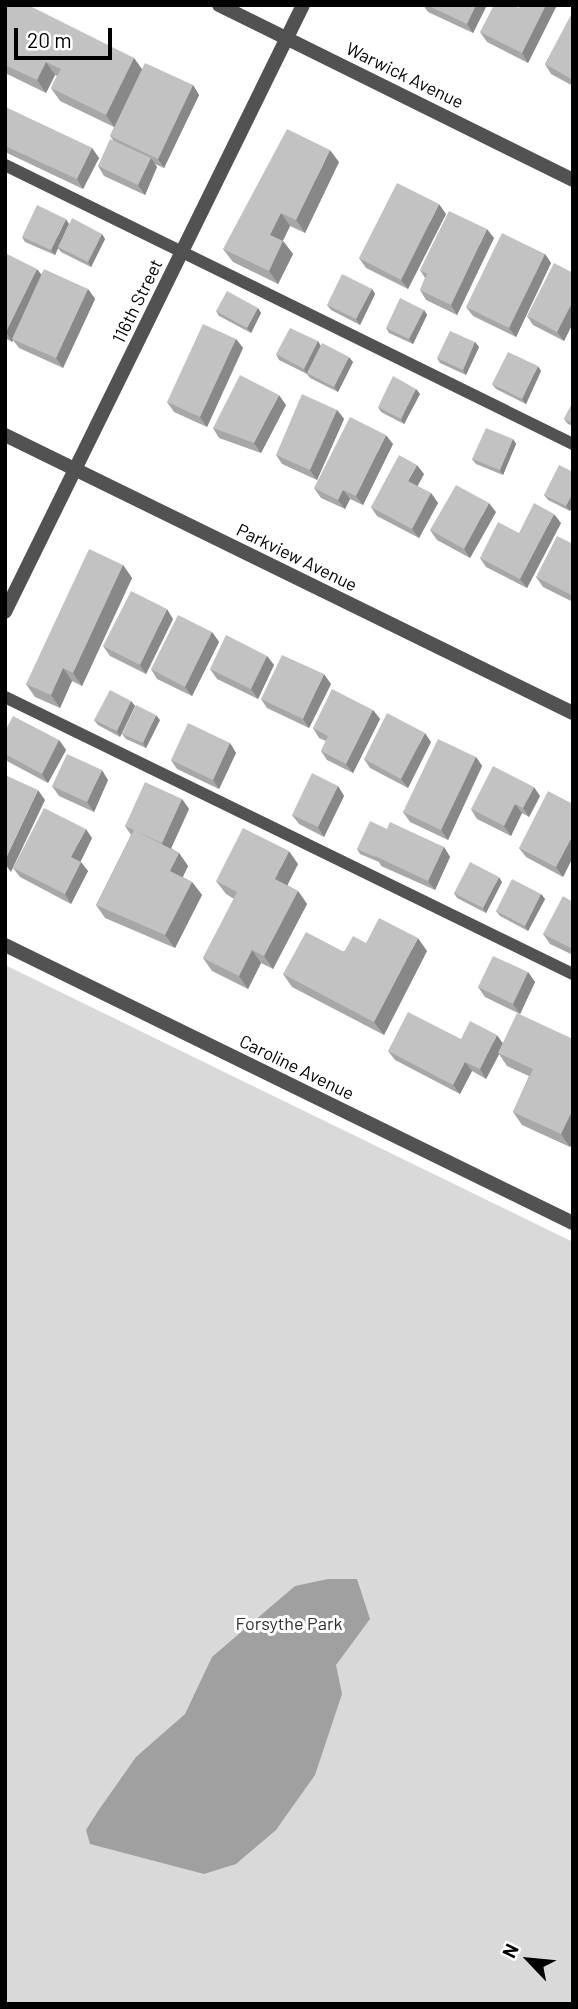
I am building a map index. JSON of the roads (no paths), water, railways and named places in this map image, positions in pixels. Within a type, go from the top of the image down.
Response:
[{"type":"street","name":"Warwick Avenue","points":[[219,5],[573,180]]},
{"type":"street","name":"116th Street","points":[[5,612],[303,5]]},
{"type":"street","name":"Parkview Avenue","points":[[5,435],[573,713]]},
{"type":"street","name":"Caroline Avenue","points":[[5,946],[573,1223]]},
{"type":"lane","points":[[5,165],[573,444]]},
{"type":"lane","points":[[5,697],[573,974]]},
{"type":"park label","name":"Forsythe Park","points":[[289,1623]]}]
